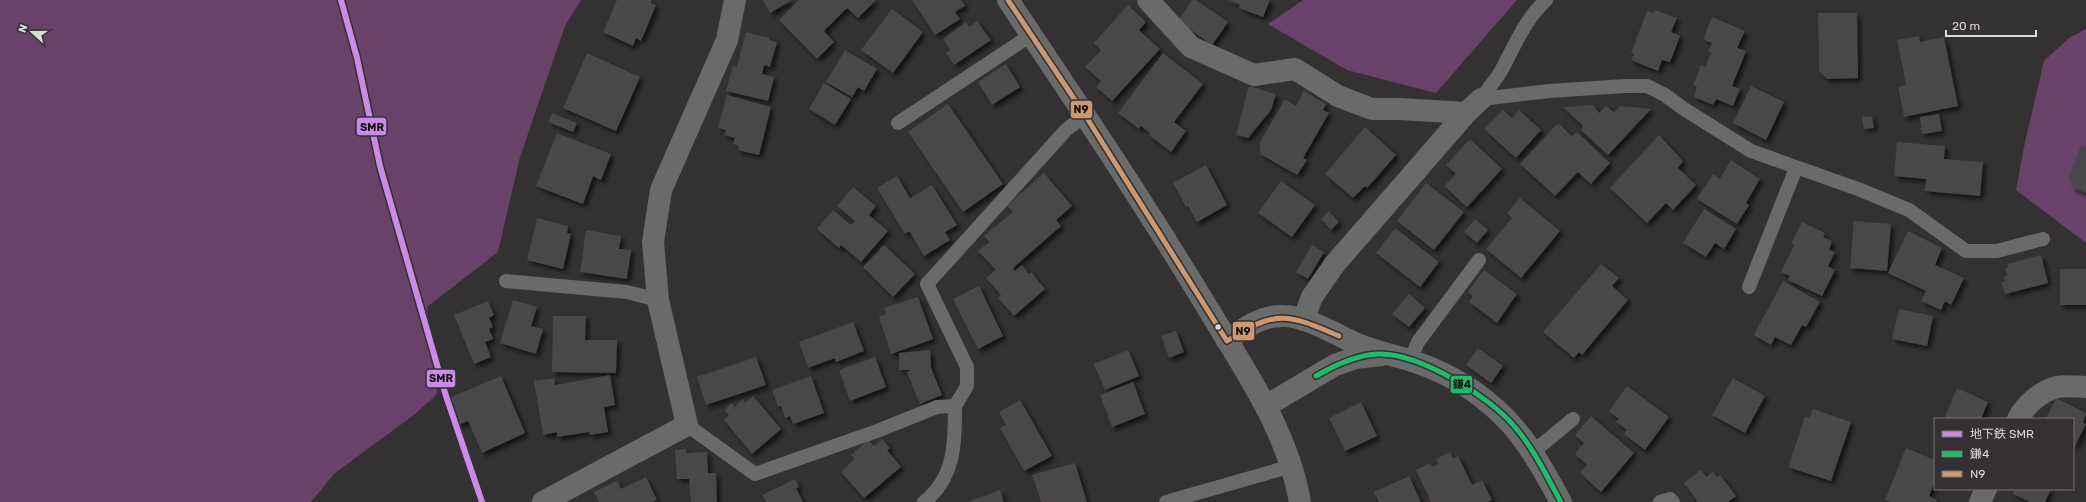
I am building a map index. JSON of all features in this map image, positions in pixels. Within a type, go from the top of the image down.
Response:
[{"type":"street","points":[[543,502],[687,425],[658,300],[653,242],[661,190],[727,40],[735,0]]},
{"type":"street","points":[[1008,0],[1085,115],[1227,341],[1266,406],[1292,466],[1300,502]]},
{"type":"street","points":[[1148,0],[1192,47],[1254,74],[1295,69],[1338,96],[1372,109],[1473,106]]},
{"type":"street","points":[[1303,320],[1312,297],[1334,265],[1473,106]]},
{"type":"street","points":[[1227,341],[1251,324],[1270,317],[1285,315],[1303,320],[1359,345],[1410,360],[1458,382],[1491,404],[1514,426],[1533,452],[1562,502]]},
{"type":"street","points":[[1266,406],[1335,365],[1355,358],[1389,355]]},
{"type":"street","points":[[2019,418],[2024,408],[2038,397],[2054,388],[2086,386]]},
{"type":"street","points":[[1980,502],[1986,490]]},
{"type":"lane","points":[[1473,106],[1500,73],[1538,7],[1546,0]]},
{"type":"lane","points":[[898,123],[1031,35]]},
{"type":"lane","points":[[1473,106],[1549,91],[1647,86],[1666,95],[1684,109],[1751,151],[1858,189],[1909,210],[1966,250],[1997,251],[2043,239]]},
{"type":"lane","points":[[931,500],[950,466],[955,442],[955,406],[967,386],[968,367],[927,284],[1066,130],[1085,115]]},
{"type":"lane","points":[[1749,287],[1796,168]]},
{"type":"lane","points":[[1410,360],[1418,342],[1479,260]]},
{"type":"lane","points":[[506,281],[627,292],[658,300]]},
{"type":"lane","points":[[687,425],[755,474],[877,431],[937,407],[955,406]]},
{"type":"lane","points":[[1533,452],[1573,419]]},
{"type":"lane","points":[[1166,502],[1292,466]]},
{"type":"lane","points":[[1660,502],[1670,499],[1673,502]]},
{"type":"shaded area","points":[[0,0],[581,0],[565,26],[520,157],[498,252],[427,307],[437,394],[414,415],[335,473],[311,502],[0,502]]},
{"type":"shaded area","points":[[1303,0],[1517,0],[1436,93],[1347,70],[1268,24]]},
{"type":"shaded area","points":[[2086,29],[2086,243],[2016,190],[2025,142],[2044,61],[2069,38]]},
{"type":"building","points":[[617,0],[652,0],[650,3],[656,5],[641,41],[636,38],[633,46],[603,32]]},
{"type":"building","points":[[763,0],[792,0],[770,13]]},
{"type":"building","points":[[799,0],[875,1],[858,18],[847,8],[824,31],[834,42],[817,59],[779,20]]},
{"type":"building","points":[[912,0],[961,0],[965,6],[955,12],[960,19],[935,35]]},
{"type":"building","points":[[1192,0],[1196,0],[1228,22],[1212,45],[1178,21]]},
{"type":"building","points":[[1229,0],[1270,0],[1263,17],[1239,8],[1240,5]]},
{"type":"building","points":[[1128,5],[1146,22],[1139,30],[1160,49],[1112,101],[1096,87],[1101,81],[1085,67],[1101,50],[1094,43]]},
{"type":"building","points":[[892,9],[923,32],[893,73],[861,50]]},
{"type":"building","points":[[1655,10],[1677,18],[1671,32],[1680,36],[1670,62],[1662,60],[1658,71],[1631,60],[1634,54],[1631,53],[1647,11],[1654,13]]},
{"type":"building","points":[[1818,13],[1857,13],[1858,78],[1827,79],[1819,71]]},
{"type":"building","points":[[1712,17],[1745,31],[1737,48],[1746,51],[1732,86],[1740,89],[1733,106],[1716,99],[1713,105],[1694,97],[1697,87],[1693,85],[1701,65],[1705,67],[1711,53],[1708,52],[1712,43],[1703,39]]},
{"type":"building","points":[[977,21],[991,40],[954,65],[946,53],[950,50],[943,39],[966,22],[969,27]]},
{"type":"building","points":[[746,32],[770,38],[769,40],[777,42],[770,67],[764,65],[762,74],[774,77],[768,101],[726,91],[733,66],[737,67]]},
{"type":"building","points":[[1919,36],[1920,42],[1944,37],[1958,106],[1904,117],[1898,87],[1906,85],[1897,40]]},
{"type":"building","points":[[845,50],[877,69],[864,91],[858,87],[852,97],[826,82]]},
{"type":"building","points":[[587,53],[640,77],[616,131],[563,108]]},
{"type":"building","points":[[1163,53],[1203,84],[1174,122],[1186,131],[1171,152],[1149,135],[1150,133],[1141,126],[1139,129],[1118,113]]},
{"type":"building","points":[[1006,64],[1020,87],[992,105],[978,82]]},
{"type":"building","points":[[824,83],[851,99],[835,125],[809,109]]},
{"type":"building","points":[[1249,86],[1276,94],[1271,110],[1248,138],[1236,135]]},
{"type":"building","points":[[1751,86],[1784,102],[1766,140],[1733,123]]},
{"type":"building","points":[[1304,91],[1326,104],[1323,110],[1329,113],[1303,158],[1307,160],[1297,175],[1260,154],[1260,142],[1285,99],[1296,106]]},
{"type":"building","points":[[727,95],[771,107],[759,155],[738,150],[739,146],[733,144],[735,138],[724,135],[726,130],[718,128]]},
{"type":"building","points":[[948,104],[1003,184],[963,212],[908,132]]},
{"type":"building","points":[[1593,105],[1599,113],[1606,106],[1614,112],[1621,106],[1651,109],[1608,155],[1581,130],[1583,126],[1563,107]]},
{"type":"building","points":[[1503,110],[1512,118],[1519,110],[1541,130],[1516,158],[1484,129]]},
{"type":"building","points":[[552,113],[577,123],[573,132],[548,122]]},
{"type":"building","points":[[1939,114],[1942,131],[1922,134],[1920,117]]},
{"type":"building","points":[[1872,116],[1874,128],[1864,129],[1862,117]]},
{"type":"building","points":[[1558,123],[1572,136],[1577,132],[1610,163],[1591,184],[1578,172],[1555,196],[1520,164]]},
{"type":"building","points":[[1365,127],[1396,155],[1367,188],[1365,186],[1353,198],[1325,174]]},
{"type":"building","points":[[557,133],[611,154],[601,180],[593,176],[583,204],[536,186]]},
{"type":"building","points":[[1659,135],[1683,161],[1678,168],[1696,185],[1673,210],[1666,203],[1647,223],[1610,188]]},
{"type":"building","points":[[1470,139],[1502,169],[1467,207],[1444,186],[1456,174],[1446,165]]},
{"type":"building","points":[[1897,142],[1945,146],[1944,159],[1983,162],[1980,196],[1925,191],[1926,179],[1894,176]]},
{"type":"building","points":[[2081,145],[2086,147],[2086,193],[2071,187],[2074,180],[2069,178]]},
{"type":"building","points":[[1731,160],[1760,179],[1746,203],[1749,205],[1737,224],[1697,199],[1713,174],[1720,179]]},
{"type":"building","points":[[1206,165],[1227,205],[1197,222],[1188,206],[1186,207],[1173,183]]},
{"type":"building","points":[[1044,173],[1072,206],[1056,220],[1061,226],[1013,268],[1015,271],[1022,265],[1029,274],[1031,272],[1045,289],[1014,316],[998,298],[1001,295],[986,278],[996,270],[978,251],[989,242],[984,236],[1013,212],[1007,206]]},
{"type":"building","points":[[897,176],[910,198],[932,185],[957,225],[945,232],[950,240],[924,256],[909,231],[905,234],[877,188]]},
{"type":"building","points":[[1281,181],[1315,205],[1292,237],[1258,213]]},
{"type":"building","points":[[1426,183],[1464,212],[1434,250],[1397,221]]},
{"type":"building","points":[[853,187],[876,206],[869,215],[888,231],[861,262],[841,245],[839,248],[817,229],[833,210],[851,225],[855,221],[837,206]]},
{"type":"building","points":[[1520,198],[1560,231],[1521,278],[1486,249],[1512,218],[1507,213]]},
{"type":"building","points":[[1704,209],[1736,229],[1724,249],[1715,243],[1706,257],[1683,243]]},
{"type":"building","points":[[1329,211],[1339,222],[1331,230],[1321,219]]},
{"type":"building","points":[[537,218],[568,226],[567,233],[571,234],[563,269],[527,260]]},
{"type":"building","points":[[1475,219],[1488,230],[1477,243],[1464,232]]},
{"type":"building","points":[[1854,221],[1891,224],[1887,271],[1850,268]]},
{"type":"building","points":[[1802,222],[1825,233],[1823,237],[1832,241],[1829,250],[1835,252],[1828,266],[1835,270],[1822,296],[1788,280],[1790,276],[1781,272],[1794,245],[1791,244]]},
{"type":"building","points":[[1395,228],[1439,262],[1420,287],[1376,253]]},
{"type":"building","points":[[586,230],[621,236],[619,249],[631,250],[627,279],[580,272]]},
{"type":"building","points":[[1908,231],[1942,248],[1935,265],[1964,278],[1951,305],[1945,301],[1941,310],[1921,301],[1926,291],[1888,273]]},
{"type":"building","points":[[884,245],[915,274],[893,297],[863,267]]},
{"type":"building","points":[[1312,245],[1324,252],[1308,279],[1296,272]]},
{"type":"building","points":[[2041,255],[2048,283],[2005,294],[2001,282],[2005,281],[2004,276],[2007,276],[2005,268],[2008,267],[2007,264]]},
{"type":"building","points":[[1601,264],[1619,278],[1612,286],[1628,300],[1582,355],[1579,352],[1574,358],[1543,332]]},
{"type":"building","points":[[2060,269],[2086,269],[2086,305],[2060,305]]},
{"type":"building","points":[[1484,270],[1517,294],[1497,323],[1469,302],[1473,296],[1468,292]]},
{"type":"building","points":[[1783,281],[1820,302],[1806,327],[1802,325],[1791,345],[1775,337],[1771,345],[1754,335]]},
{"type":"building","points":[[979,286],[1003,336],[978,349],[953,299]]},
{"type":"building","points":[[1409,294],[1425,308],[1409,327],[1392,314]]},
{"type":"building","points":[[918,297],[933,339],[891,354],[879,317],[886,314],[884,308]]},
{"type":"building","points":[[513,300],[537,307],[531,326],[543,329],[536,354],[500,343]]},
{"type":"building","points":[[488,301],[494,315],[489,318],[493,327],[489,329],[493,339],[485,342],[491,357],[474,364],[454,315]]},
{"type":"building","points":[[1899,309],[1933,316],[1927,346],[1892,339]]},
{"type":"building","points":[[553,316],[586,316],[585,340],[617,340],[616,373],[552,372]]},
{"type":"building","points":[[853,322],[864,351],[836,362],[835,358],[808,368],[799,342]]},
{"type":"building","points":[[1176,331],[1184,352],[1169,358],[1161,336]]},
{"type":"building","points":[[1478,348],[1503,366],[1491,383],[1466,365]]},
{"type":"building","points":[[930,350],[931,368],[942,395],[920,404],[907,372],[911,370],[899,370],[899,353]]},
{"type":"building","points":[[1128,350],[1139,376],[1105,390],[1094,364]]},
{"type":"building","points":[[756,357],[766,385],[706,405],[697,377]]},
{"type":"building","points":[[875,357],[886,387],[850,401],[839,370]]},
{"type":"building","points":[[610,375],[615,405],[604,407],[608,432],[590,435],[589,432],[557,437],[557,432],[543,435],[534,381],[554,378],[555,385]]},
{"type":"building","points":[[501,376],[525,433],[482,453],[468,421],[458,425],[447,399]]},
{"type":"building","points":[[811,376],[824,413],[793,424],[790,416],[785,418],[781,406],[778,407],[772,390]]},
{"type":"building","points":[[1733,378],[1765,396],[1745,433],[1712,415]]},
{"type":"building","points":[[1133,382],[1145,414],[1112,427],[1100,395]]},
{"type":"building","points":[[1627,386],[1669,417],[1645,450],[1624,434],[1627,430],[1616,422],[1619,419],[1609,411]]},
{"type":"building","points":[[1957,388],[1988,402],[1981,418],[1944,418]]},
{"type":"building","points":[[753,396],[781,429],[752,454],[724,420],[729,415],[724,410],[732,403],[734,407],[743,399],[745,403]]},
{"type":"building","points":[[2056,398],[2086,413],[2083,423],[2086,424],[2074,448],[2074,418],[2046,418]]},
{"type":"building","points":[[1020,400],[1052,456],[1024,471],[1000,428],[1006,425],[999,412]]},
{"type":"building","points":[[1361,402],[1377,436],[1345,451],[1329,418]]},
{"type":"building","points":[[1813,409],[1851,422],[1831,481],[1788,467],[1805,417],[1809,418]]},
{"type":"building","points":[[1591,416],[1634,453],[1601,492],[1580,473],[1587,465],[1575,454],[1584,443],[1575,435]]},
{"type":"building","points":[[882,439],[890,448],[887,450],[901,467],[864,498],[841,472],[854,459],[851,455],[868,440],[874,446]]},
{"type":"building","points":[[1906,448],[1934,460],[1934,484],[1929,496],[1937,500],[1936,502],[1891,502],[1885,500]]},
{"type":"building","points":[[686,449],[686,453],[707,452],[708,473],[716,473],[717,502],[691,502],[689,479],[677,479],[675,450]]},
{"type":"building","points":[[1450,452],[1453,458],[1458,456],[1472,485],[1482,480],[1492,500],[1488,502],[1431,502],[1416,470],[1430,463],[1432,467],[1438,464],[1436,459]]},
{"type":"building","points":[[1075,463],[1087,502],[1041,502],[1032,475]]},
{"type":"building","points":[[1701,470],[1706,477],[1713,472],[1717,477],[1720,475],[1736,496],[1728,502],[1698,502],[1684,483]]},
{"type":"building","points":[[1409,476],[1421,502],[1379,502],[1374,492]]},
{"type":"building","points":[[646,477],[657,500],[653,502],[599,502],[594,492],[617,481],[621,489]]},
{"type":"building","points":[[795,479],[799,487],[796,488],[803,502],[766,502],[762,495]]},
{"type":"building","points":[[1000,490],[1004,502],[968,502]]},
{"type":"building","points":[[2012,490],[2051,490],[2045,502],[2030,502],[2013,494],[2014,491]]},
{"type":"metro line","name":"SMR","points":[[341,0],[357,58],[380,166],[446,396],[482,502]]},
{"type":"transit line","name":"N9","points":[[1008,0],[1085,115],[1227,341],[1258,324],[1282,318],[1294,319],[1307,323],[1339,336]]},
{"type":"transit line","name":"鎌4","points":[[1316,376],[1346,361],[1362,356],[1378,354],[1395,356],[1433,368],[1452,378],[1489,402],[1515,427],[1534,454],[1561,502]]}]
